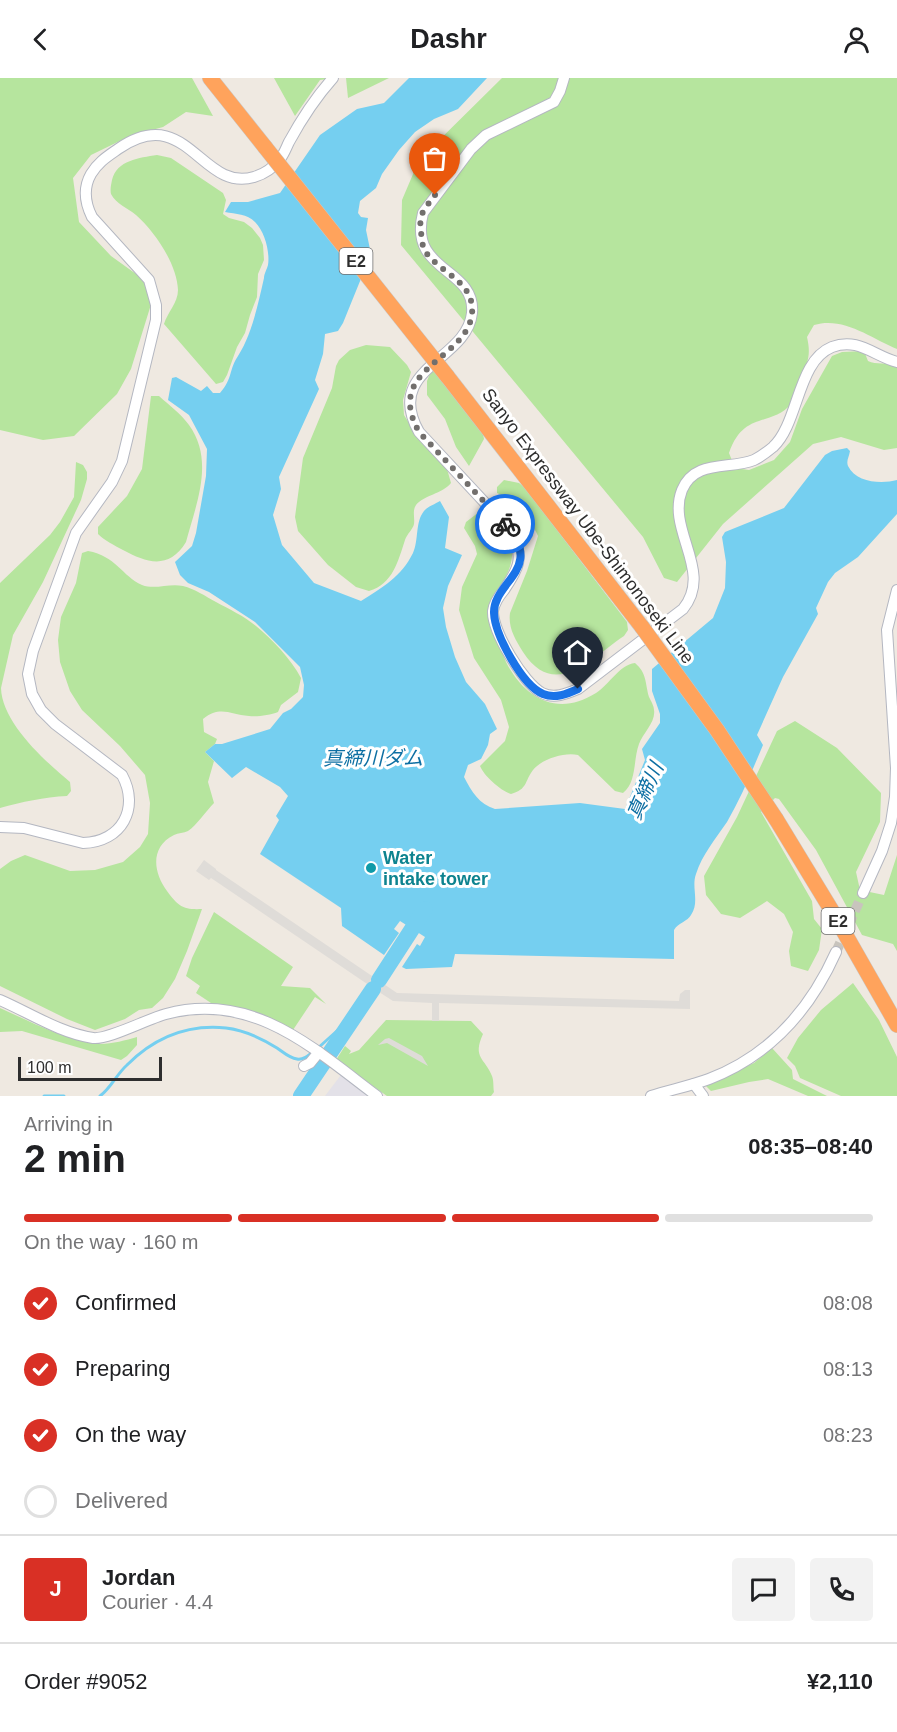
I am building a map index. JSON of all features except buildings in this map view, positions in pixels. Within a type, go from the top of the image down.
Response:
[{"type":"highway","name":"Sanyo Expressway Ube-Shimonoseki Line","points":[[210,78],[447,376],[642,627],[717,730],[776,819],[897,1025]]},
{"type":"street","points":[[0,827],[24,828],[91,843],[109,837],[116,831],[126,817],[130,801],[127,783],[122,775],[55,724],[41,710],[32,694],[28,674],[33,651],[76,533],[112,483],[122,460],[156,320],[155,294],[149,280],[92,217],[87,207],[86,184],[95,168],[123,146],[145,137],[158,135],[182,142],[223,174],[234,178],[256,177],[280,159],[299,126],[333,78]]},
{"type":"street","points":[[564,78],[554,102],[486,135],[471,149],[423,213],[420,224],[422,245],[427,254],[468,291],[472,314],[468,327],[461,337],[421,375],[409,400],[411,418],[419,432],[514,534],[520,555],[518,569],[498,598],[494,611],[496,626],[516,666],[529,683],[543,694],[561,696],[578,689],[683,609],[691,596],[694,576],[679,509],[685,484],[697,472],[705,468],[754,460],[772,448],[781,436],[810,370],[819,356],[832,347],[855,344],[897,362]]},
{"type":"street","points":[[863,893],[882,851],[891,823],[895,797],[896,768],[887,630],[897,590]]},
{"type":"street","points":[[651,1096],[709,1079],[741,1064],[772,1043],[793,1023],[814,996],[836,952]]},
{"type":"street","points":[[0,1000],[45,1021],[94,1039],[109,1036],[169,1013],[211,1009],[231,1012],[270,1022],[297,1036],[377,1096]]},
{"type":"street","points":[[304,1066],[321,1054]]},
{"type":"street","points":[[694,1083],[703,1096]]},
{"type":"shaded area","points":[[204,860],[397,993],[679,1001],[680,994],[685,990],[690,990],[690,1009],[439,1003],[439,1021],[432,1021],[432,1003],[393,1001],[211,878],[209,880],[196,871]]},
{"type":"shaded area","points":[[389,1038],[422,1056],[428,1066],[387,1043],[378,1045]]},
{"type":"shaded area","points":[[344,1071],[377,1096],[325,1096]]},
{"type":"green space","points":[[0,78],[192,78],[213,116],[186,112],[163,127],[130,136],[91,155],[73,178],[79,222],[111,256],[150,284],[153,298],[131,369],[117,394],[74,436],[43,440],[0,430]]},
{"type":"green space","points":[[274,78],[335,78],[320,80],[295,116]]},
{"type":"green space","points":[[346,78],[389,78],[348,98]]},
{"type":"green space","points":[[502,78],[897,78],[897,349],[867,334],[836,323],[814,325],[807,337],[808,357],[794,400],[784,411],[758,421],[742,431],[729,453],[735,468],[749,470],[774,460],[790,442],[802,409],[832,356],[842,352],[864,351],[868,361],[897,365],[897,448],[884,450],[841,437],[813,444],[723,524],[677,582],[664,578],[643,537],[401,245],[402,200],[419,160]]},
{"type":"green space","points":[[157,155],[171,158],[223,193],[226,200],[223,214],[244,222],[252,228],[263,245],[264,260],[258,274],[257,297],[245,333],[237,347],[227,375],[223,382],[216,384],[164,324],[178,290],[174,270],[164,249],[143,222],[116,201],[111,194],[112,180],[119,168],[130,161]]},
{"type":"green space","points":[[366,345],[390,347],[407,365],[411,372],[403,400],[404,415],[420,441],[447,469],[451,483],[416,505],[413,526],[393,571],[384,583],[369,591],[356,587],[328,565],[298,531],[295,517],[303,458],[332,388],[336,366],[350,350]]},
{"type":"green space","points":[[431,371],[434,371],[483,434],[484,439],[469,466],[456,447],[445,419],[427,395],[427,381]]},
{"type":"green space","points":[[151,396],[159,396],[189,425],[197,439],[202,468],[198,498],[186,542],[172,557],[157,561],[149,561],[132,555],[98,534],[98,527],[127,496],[142,469]]},
{"type":"green space","points":[[76,462],[83,465],[87,472],[81,500],[43,582],[13,635],[1,688],[3,701],[17,728],[37,752],[70,782],[71,791],[67,796],[33,800],[0,808],[0,583],[50,535],[60,522],[74,497]]},
{"type":"green space","points":[[504,480],[519,483],[525,488],[627,622],[628,630],[624,636],[573,671],[560,674],[548,673],[535,666],[523,652],[513,633],[510,613],[538,536],[521,511],[497,493],[497,487]]},
{"type":"green space","points":[[483,509],[500,525],[511,546],[512,556],[507,574],[491,604],[503,655],[523,686],[544,700],[569,703],[596,693],[629,664],[635,663],[644,674],[654,714],[637,750],[631,783],[623,793],[615,791],[578,755],[560,756],[542,763],[533,770],[523,787],[511,794],[493,783],[480,766],[505,741],[509,727],[501,700],[474,658],[459,610],[462,587],[477,554],[464,528],[466,522]]},
{"type":"green space","points":[[88,551],[105,557],[142,585],[187,587],[241,616],[275,643],[301,678],[298,692],[281,705],[278,712],[253,716],[215,712],[203,719],[204,732],[217,739],[215,744],[205,752],[214,761],[208,782],[214,803],[186,832],[166,840],[156,860],[162,884],[174,900],[185,908],[202,909],[175,979],[163,998],[152,1008],[139,1010],[125,1019],[95,1030],[0,986],[0,869],[25,855],[70,871],[95,870],[123,862],[140,847],[148,834],[150,803],[145,775],[120,746],[82,710],[70,691],[60,662],[58,640],[61,617],[76,583],[82,553]]},
{"type":"green space","points":[[795,721],[837,748],[881,793],[880,822],[856,872],[860,890],[884,895],[897,855],[897,951],[893,944],[862,935],[816,850],[779,799],[775,798],[761,812],[812,901],[814,919],[822,929],[819,950],[808,971],[791,966],[789,951],[793,932],[784,914],[767,901],[740,918],[721,914],[706,895],[704,876],[737,817],[777,731]]},
{"type":"green space","points":[[214,912],[293,967],[281,986],[310,988],[326,1004],[315,997],[293,1030],[264,1016],[214,1005],[196,993],[200,986],[186,976]]},
{"type":"green space","points":[[853,983],[879,1020],[897,1057],[897,1096],[841,1096],[800,1078],[795,1066],[787,1058],[798,1038],[821,1010]]},
{"type":"green space","points":[[0,1008],[67,1037],[102,1044],[137,1037],[137,1045],[121,1060],[22,1031],[0,1032]]},
{"type":"green space","points":[[386,1020],[471,1021],[483,1034],[479,1053],[492,1076],[494,1092],[491,1096],[387,1096],[336,1060],[345,1046],[351,1051],[349,1054],[359,1050]]},
{"type":"green space","points":[[772,1048],[792,1070],[793,1079],[827,1096],[808,1096],[768,1079],[711,1091],[705,1085],[754,1063]]},
{"type":"water","name":"真締川ダム","points":[[409,78],[487,78],[458,109],[434,119],[415,132],[382,174],[376,188],[360,201],[358,213],[361,217],[368,218],[366,230],[371,254],[343,323],[338,331],[325,334],[323,354],[315,380],[319,389],[279,477],[281,489],[273,515],[282,545],[314,583],[361,601],[391,581],[403,569],[415,548],[421,515],[427,508],[440,501],[449,517],[445,548],[462,555],[448,586],[443,608],[446,627],[466,682],[485,704],[497,729],[490,734],[488,745],[481,759],[468,765],[464,777],[480,801],[495,809],[580,803],[625,809],[645,760],[642,749],[660,723],[660,714],[652,691],[652,669],[713,618],[725,588],[726,562],[722,537],[725,532],[784,508],[825,455],[832,451],[847,448],[850,451],[848,466],[852,472],[863,479],[877,482],[897,480],[897,514],[858,557],[835,573],[828,582],[816,608],[818,614],[783,677],[757,735],[763,745],[746,784],[727,822],[699,867],[694,884],[694,910],[690,917],[674,930],[674,959],[455,954],[452,967],[406,969],[402,967],[417,944],[420,946],[425,937],[400,921],[394,929],[399,933],[384,955],[342,926],[341,908],[260,854],[279,820],[276,816],[288,796],[280,787],[246,767],[232,778],[205,752],[215,744],[222,744],[270,729],[283,713],[291,709],[303,697],[304,685],[300,667],[255,622],[209,592],[188,583],[180,575],[175,562],[192,546],[196,533],[206,476],[207,449],[189,415],[168,400],[172,378],[176,377],[201,391],[207,386],[213,393],[220,393],[227,383],[233,365],[251,329],[268,265],[267,248],[262,231],[252,219],[225,212],[231,202],[248,202],[280,193],[320,135],[357,109],[384,103]]},
{"type":"waterway","name":"真締川","points":[[379,980],[425,909]]},
{"type":"waterway","name":"真締川","points":[[301,1096],[373,989]]},
{"type":"waterway","points":[[100,1096],[123,1069],[148,1047],[172,1035],[198,1028],[226,1028],[246,1033],[294,1058],[303,1058],[313,1052]]},
{"type":"waterway","points":[[318,1048],[338,1030],[344,1033]]},
{"type":"waterway","points":[[44,1096],[64,1096]]},
{"type":"tunnel","points":[[836,952],[863,893]]},
{"type":"way so far","points":[[435,195],[423,213],[420,224],[422,245],[427,254],[468,291],[472,314],[468,327],[461,337],[421,375],[409,400],[411,418],[419,432],[505,524]]},
{"type":"place","name":"Water intake tower","points":[[371,868]]},
{"type":"route","points":[[505,524],[514,534],[520,555],[518,569],[498,598],[494,611],[496,626],[516,666],[529,683],[543,694],[561,696],[578,689]]}]
